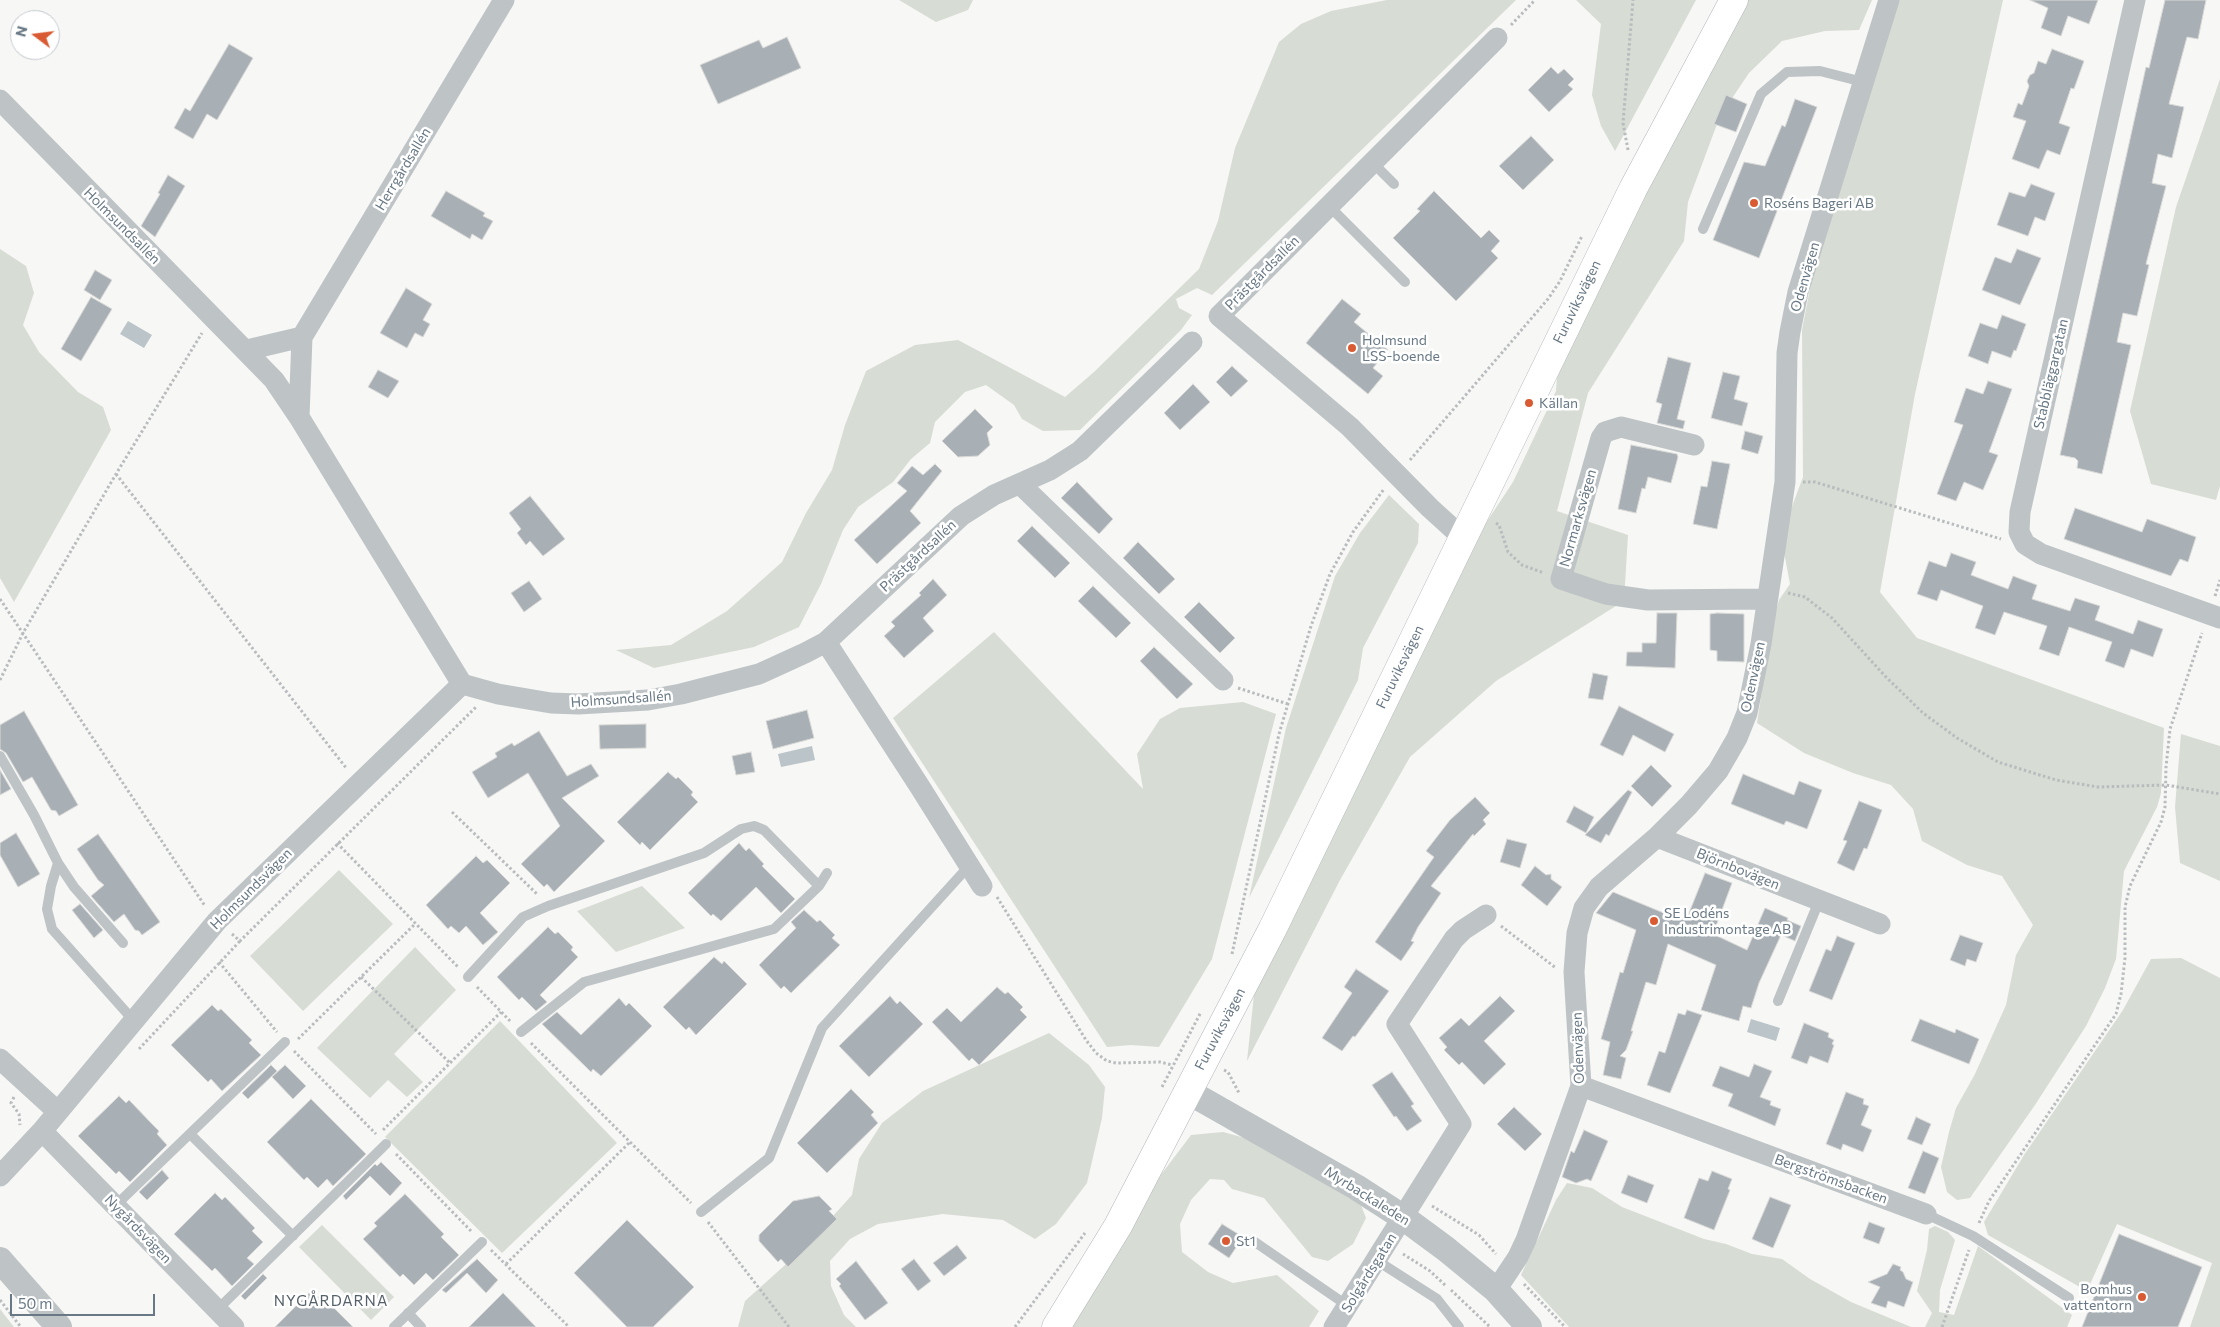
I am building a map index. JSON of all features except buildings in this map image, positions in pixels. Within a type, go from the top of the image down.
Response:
[{"type":"main road","name":"Furuviksvägen","points":[[1056,1327],[1118,1226],[1272,930],[1633,189],[1734,0]]},
{"type":"street","name":"Herrgårdsallén","points":[[302,337],[504,0]]},
{"type":"street","name":"Odenvägen","points":[[1496,1290],[1518,1257],[1526,1240],[1581,1086],[1574,972],[1580,918],[1598,887],[1657,837],[1689,805],[1718,771],[1737,738],[1752,694],[1785,482],[1787,353],[1790,332],[1798,292],[1823,219],[1889,0]]},
{"type":"street","name":"Stabbläggargatan","points":[[2021,538],[2018,523],[2020,512],[2135,0]]},
{"type":"street","name":"Prästgårdsallén","points":[[1463,538],[1350,427],[1219,316],[1497,38]]},
{"type":"street","name":"Holmsundsallén","points":[[0,100],[247,350],[274,380],[299,417],[462,684],[551,703],[596,704],[648,700],[690,692],[759,674],[826,642]]},
{"type":"street","points":[[247,350],[302,337],[299,417]]},
{"type":"street","name":"Prästgårdsallén","points":[[826,642],[961,516],[994,495],[1050,470],[1080,451],[1192,342]]},
{"type":"street","name":"Normarksvägen","points":[[1694,445],[1621,427],[1615,427],[1605,432],[1601,438],[1560,579],[1606,594],[1648,600],[1766,599]]},
{"type":"street","points":[[1020,484],[1223,680]]},
{"type":"street","points":[[2021,538],[2031,549],[2041,554],[2214,616]]},
{"type":"street","points":[[826,642],[920,787],[968,867],[982,886]]},
{"type":"street","name":"Holmsundsvägen","points":[[0,1176],[42,1131],[217,921],[462,684]]},
{"type":"street","name":"Björnbovägen","points":[[1657,837],[1880,924]]},
{"type":"street","name":"Solgårdsgatan","points":[[1334,1327],[1404,1218],[1461,1124],[1397,1024],[1454,939],[1463,930],[1486,915]]},
{"type":"street","points":[[0,1059],[58,1112]]},
{"type":"street","name":"Bergströmsbacken","points":[[1581,1086],[1926,1214]]},
{"type":"street","name":"Myrbackaleden","points":[[1187,1091],[1356,1187],[1404,1218],[1496,1290],[1529,1327]]},
{"type":"street","name":"Nygårdsvägen","points":[[42,1131],[234,1327]]},
{"type":"street","points":[[0,1260],[59,1327]]},
{"type":"lane","points":[[1703,229],[1761,94],[1787,72],[1820,71],[1863,82]]},
{"type":"lane","points":[[1373,163],[1394,184]]},
{"type":"lane","points":[[1329,206],[1405,282]]},
{"type":"lane","points":[[0,756],[34,815],[58,863],[74,887],[123,943]]},
{"type":"lane","points":[[468,977],[523,917],[548,906],[704,853],[741,829],[754,826],[764,830],[819,886]]},
{"type":"lane","points":[[58,863],[50,886],[47,909],[52,929],[134,1021]]},
{"type":"lane","points":[[701,1212],[769,1158],[822,1028],[968,867]]},
{"type":"lane","points":[[520,1032],[584,982],[774,929],[819,886],[827,873]]},
{"type":"lane","points":[[1778,1001],[1819,901]]},
{"type":"lane","points":[[115,1206],[288,1044]]},
{"type":"lane","points":[[190,1134],[293,1236]]},
{"type":"lane","points":[[217,1310],[386,1144]]},
{"type":"lane","name":"Bergströmsbacken","points":[[1926,1214],[1973,1236],[2069,1298]]},
{"type":"lane","points":[[1252,1240],[1348,1306]]},
{"type":"lane","points":[[394,1327],[482,1242]]},
{"type":"lane","points":[[1376,1260],[1437,1299],[1458,1327]]},
{"type":"lane","points":[[408,1313],[421,1327]]},
{"type":"path","points":[[1497,38],[1535,0]]},
{"type":"path","points":[[1630,158],[1623,124],[1633,0]]},
{"type":"path","points":[[0,680],[22,635],[116,474],[213,316]]},
{"type":"path","points":[[116,474],[359,784]]},
{"type":"path","points":[[1785,482],[1815,482],[2005,540],[2021,538]]},
{"type":"path","points":[[1492,521],[1498,526],[1508,552],[1522,565],[1560,579]]},
{"type":"path","points":[[1942,1327],[1973,1236],[1989,1201],[2116,1014],[2121,994],[2125,958],[2125,907],[2130,886],[2161,822],[2165,807],[2170,729],[2214,616],[2220,580]]},
{"type":"path","points":[[1766,599],[1781,591],[1804,598],[1819,607],[1923,713],[1956,738],[1998,762],[2056,780],[2098,787],[2166,785],[2220,794]]},
{"type":"path","points":[[0,599],[22,635],[202,903],[217,921],[240,942],[337,843],[475,709],[485,690]]},
{"type":"path","points":[[1223,680],[1263,698],[1288,704]]},
{"type":"path","points":[[452,812],[548,906]]},
{"type":"path","points":[[337,843],[628,1143],[701,1212],[788,1327]]},
{"type":"path","points":[[982,886],[990,887],[1086,1040],[1096,1052],[1107,1061],[1116,1063],[1160,1062],[1172,1065],[1160,1090]]},
{"type":"path","points":[[1486,915],[1560,971],[1574,972]]},
{"type":"path","points":[[288,1044],[415,924]]},
{"type":"path","points":[[220,962],[288,1044],[482,1242],[569,1327]]},
{"type":"path","points":[[361,977],[450,1063]]},
{"type":"path","points":[[378,1135],[501,1012]]},
{"type":"path","points":[[20,1127],[19,1114],[11,1103],[21,1080]]},
{"type":"path","points":[[506,1264],[628,1143]]},
{"type":"path","points":[[1015,1327],[1087,1230]]},
{"type":"path","points":[[0,1300],[20,1326]]},
{"type":"shaded area","points":[[899,0],[973,0],[968,10],[936,22]]},
{"type":"shaded area","points":[[1387,0],[1516,0],[1212,295],[1197,288],[1176,299],[1179,308],[1192,315],[1181,330],[1080,430],[1043,431],[1022,419],[1014,405],[986,385],[965,392],[935,422],[930,443],[911,459],[893,482],[858,507],[843,530],[821,584],[799,627],[754,647],[654,668],[616,650],[671,645],[727,611],[782,562],[806,513],[832,470],[845,425],[866,371],[915,345],[958,340],[1065,397],[1094,372],[1199,269],[1218,221],[1235,148],[1279,42],[1301,24],[1331,11]]},
{"type":"shaded area","points":[[1576,0],[1696,0],[1615,151],[1601,126],[1592,95],[1601,24]]},
{"type":"shaded area","points":[[1744,0],[1872,0],[1859,30],[1825,31],[1782,41],[1749,73],[1720,116],[1688,202],[1684,241],[1588,393],[1557,511],[1628,535],[1624,601],[1496,681],[1410,757],[1340,880],[1247,1061],[1255,985],[1476,538],[1513,482],[1556,391],[1558,364]]},
{"type":"shaded area","points":[[1897,0],[2003,0],[1915,394],[1880,592],[1917,638],[2164,728],[2161,793],[2157,807],[2124,871],[2116,959],[2105,988],[2086,1026],[2035,1105],[1970,1198],[1957,1200],[1947,1192],[1941,1167],[1949,1132],[1956,1108],[1975,1074],[2006,1005],[2016,955],[2033,925],[2002,876],[1967,865],[1922,841],[1913,809],[1891,785],[1853,773],[1804,753],[1757,723],[1772,624],[1779,600],[1790,584],[1781,536],[1803,477],[1802,330],[1812,278]]},
{"type":"shaded area","points":[[2220,79],[2220,486],[2216,500],[2151,484],[2130,411],[2176,207]]},
{"type":"shaded area","points":[[0,249],[26,266],[34,293],[23,325],[39,352],[78,392],[103,407],[111,430],[14,602],[0,578]]},
{"type":"shaded area","points":[[128,321],[152,335],[144,348],[120,334]]},
{"type":"shaded area","points":[[1389,495],[1419,524],[1418,543],[1363,648],[1358,680],[1249,898],[1286,728],[1335,576],[1360,533]]},
{"type":"shaded area","points":[[994,632],[1143,789],[1137,754],[1160,719],[1180,708],[1243,702],[1276,714],[1212,959],[1159,1047],[1131,1045],[1107,1047],[893,718]]},
{"type":"shaded area","points":[[2181,734],[2220,746],[2220,881],[2180,863],[2175,807]]},
{"type":"shaded area","points":[[812,746],[815,760],[781,767],[778,754]]},
{"type":"shaded area","points":[[339,870],[393,924],[303,1011],[250,956]]},
{"type":"shaded area","points":[[642,886],[685,928],[616,952],[577,911]]},
{"type":"shaded area","points":[[415,947],[456,990],[394,1054],[423,1082],[407,1097],[388,1080],[370,1098],[317,1048]]},
{"type":"shaded area","points":[[2181,958],[2220,978],[2220,1327],[2190,1327],[2212,1263],[2117,1224],[2087,1291],[1988,1235],[1984,1222],[2024,1155],[2123,1010],[2151,959]]},
{"type":"shaded area","points":[[1751,1019],[1780,1028],[1776,1041],[1747,1032]]},
{"type":"shaded area","points":[[500,1021],[617,1143],[502,1253],[385,1137]]},
{"type":"shaded area","points":[[1049,1033],[1089,1065],[1105,1087],[1102,1118],[1087,1183],[1056,1224],[1035,1239],[1003,1220],[943,1214],[878,1224],[850,1239],[830,1261],[831,1286],[844,1315],[856,1327],[738,1327],[745,1301],[804,1248],[852,1195],[859,1159],[882,1123],[923,1091]]},
{"type":"shaded area","points":[[1223,1132],[1245,1138],[1359,1200],[1366,1218],[1353,1244],[1328,1261],[1312,1257],[1264,1198],[1232,1189],[1224,1180],[1210,1179],[1191,1200],[1180,1224],[1182,1252],[1208,1272],[1233,1283],[1277,1275],[1319,1311],[1309,1327],[1066,1327],[1154,1184],[1191,1135]]},
{"type":"shaded area","points":[[1567,1183],[1592,1188],[1622,1207],[1704,1239],[1726,1244],[1752,1254],[1782,1259],[1810,1279],[1851,1302],[1911,1327],[1569,1327],[1521,1275],[1556,1200]]},
{"type":"shaded area","points":[[322,1225],[394,1297],[371,1320],[299,1247]]},
{"type":"shaded area","points":[[1935,1226],[1948,1232],[1955,1240],[1940,1290],[1939,1312],[1954,1315],[1978,1246],[2072,1315],[2067,1327],[1925,1327],[1932,1313],[1917,1291],[1927,1250],[1929,1229]]},
{"type":"shaded area","points":[[0,1309],[14,1327],[0,1327]]},
{"type":"place","name":"Roséns Bageri AB","points":[[1754,203]]},
{"type":"place","name":"Holmsund LSS-boende","points":[[1352,348]]},
{"type":"place","name":"Källan","points":[[1529,403]]},
{"type":"place","name":"SE Lodéns Industrimontage AB","points":[[1654,921]]},
{"type":"place","name":"St1","points":[[1226,1241]]},
{"type":"place","name":"Bomhus vattentorn","points":[[2142,1297]]},
{"type":"district","name":"NYGÅRDARNA","points":[[331,1301]]}]
